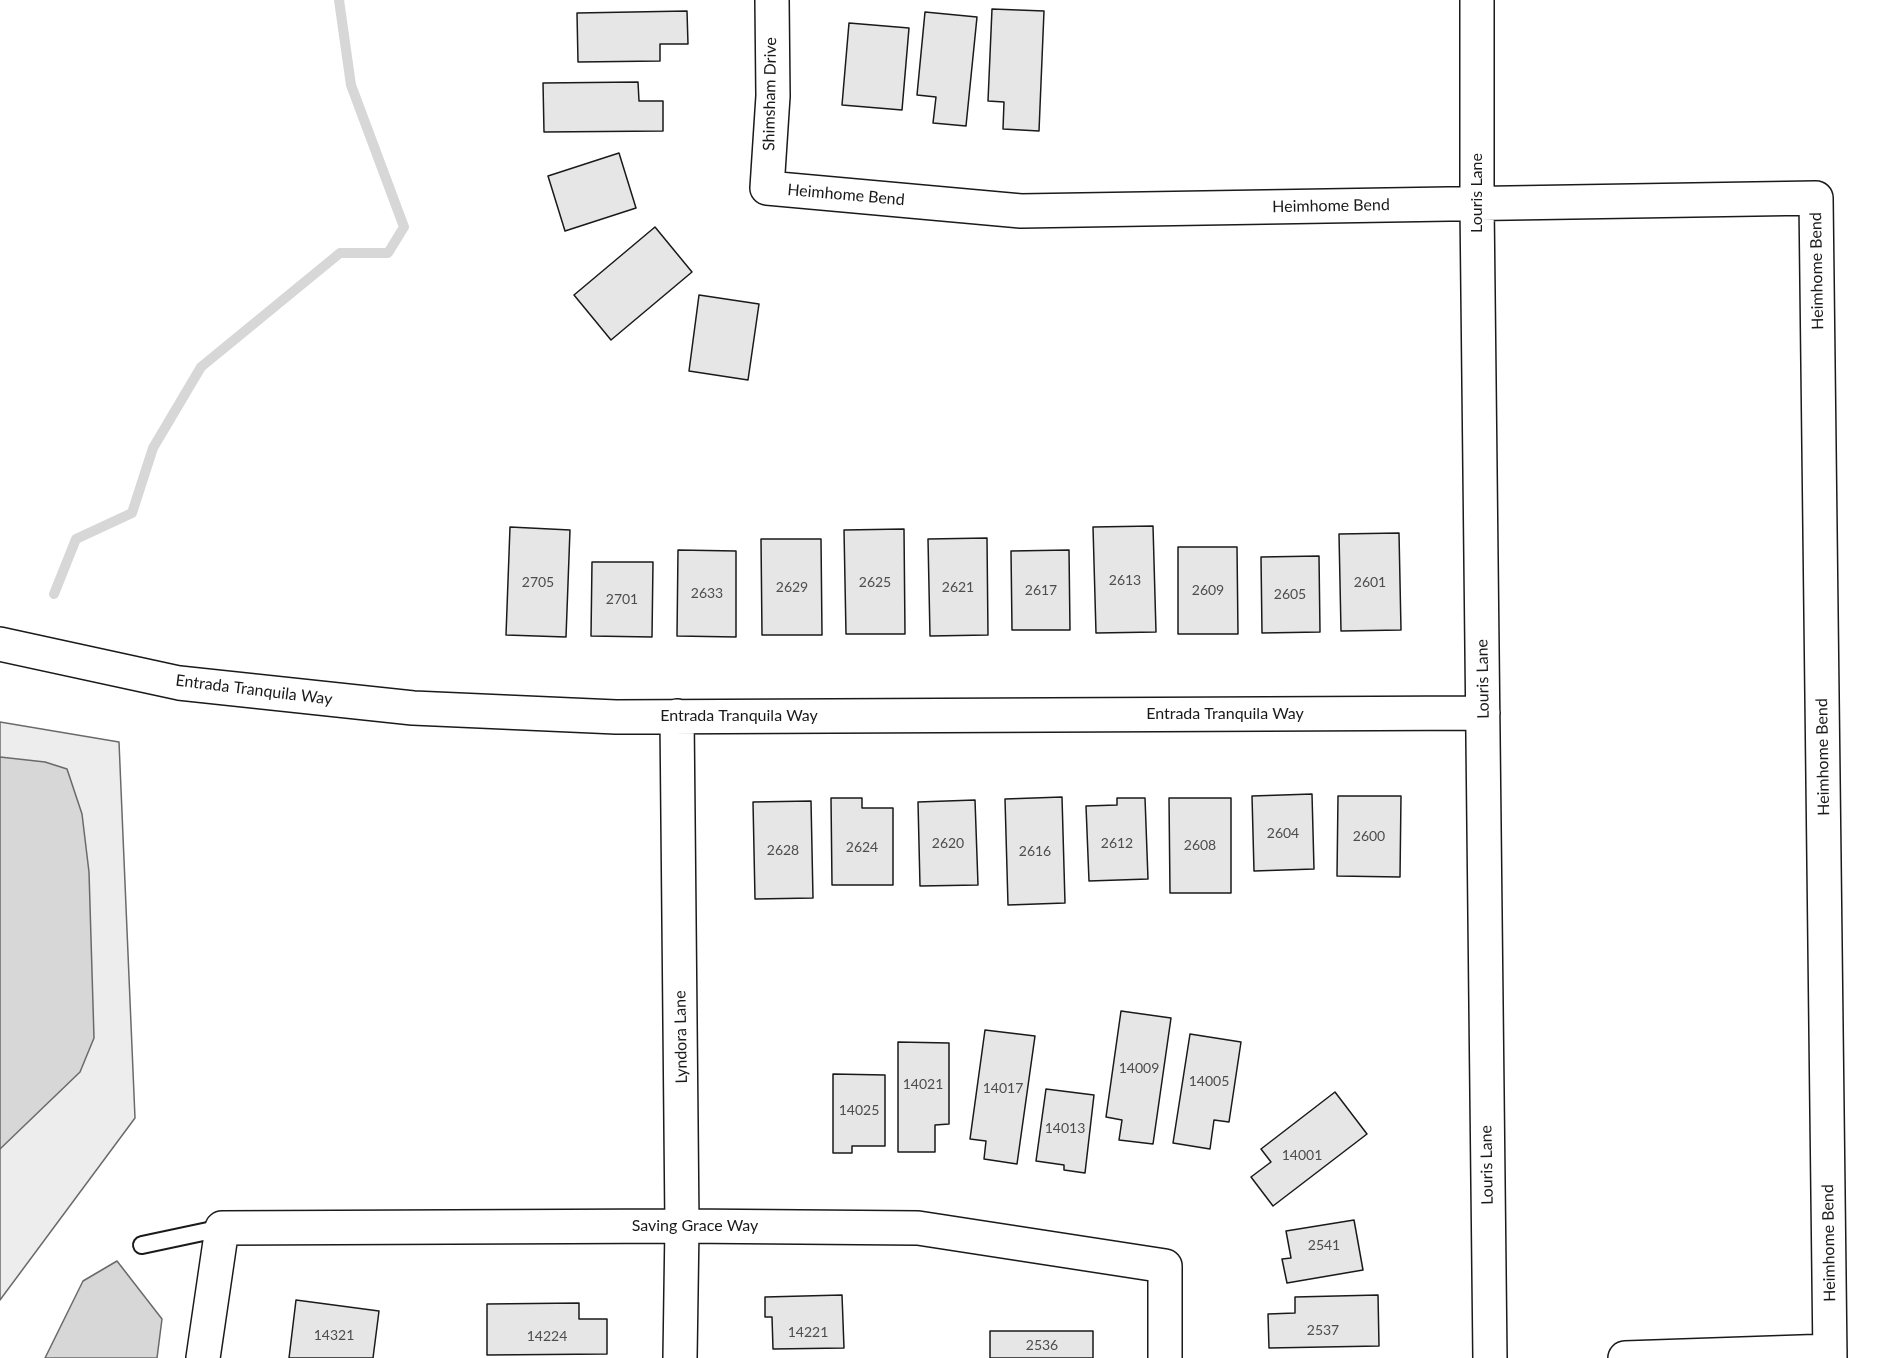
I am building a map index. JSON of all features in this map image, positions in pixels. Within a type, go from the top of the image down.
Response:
[{"type":"street","name":"Shimsham Drive","points":[[767,188],[773,96],[772,0]]},
{"type":"street","name":"Louris Lane","points":[[1477,0],[1477,204],[1490,1358]]},
{"type":"street","name":"Heimhome Bend","points":[[767,188],[1021,211],[1816,198],[1830,1355]]},
{"type":"street","name":"Entrada Tranquila Way","points":[[0,644],[179,683],[413,708],[616,717],[1484,713]]},
{"type":"street","name":"Lyndora Lane","points":[[677,716],[682,1226],[680,1358]]},
{"type":"street","name":"Saving Grace Way","points":[[222,1228],[682,1226],[918,1228],[1165,1266],[1165,1358]]},
{"type":"street","points":[[203,1358],[222,1228]]},
{"type":"street","points":[[1625,1358],[1830,1355]]},
{"type":"lane","points":[[141,1245],[222,1228]]},
{"type":"shaded area","points":[[0,722],[119,742],[135,1118],[0,1300]]},
{"type":"shaded area","points":[[0,757],[45,762],[67,769],[82,814],[89,872],[94,1038],[80,1072],[0,1149]]},
{"type":"shaded area","points":[[117,1261],[162,1319],[157,1358],[45,1358],[83,1281]]},
{"type":"building","points":[[992,9],[1044,11],[1039,131],[1003,129],[1004,102],[988,101]]},
{"type":"building","points":[[687,11],[688,44],[660,44],[660,61],[578,62],[577,13]]},
{"type":"building","points":[[925,12],[977,17],[966,126],[933,123],[936,97],[917,95]]},
{"type":"building","points":[[849,23],[909,28],[902,110],[842,105]]},
{"type":"building","points":[[638,82],[639,101],[663,101],[663,131],[544,132],[543,83]]},
{"type":"building","points":[[619,153],[636,208],[565,231],[548,176]]},
{"type":"building","points":[[655,227],[692,272],[611,340],[574,295]]},
{"type":"building","points":[[699,295],[759,304],[748,380],[689,371]]},
{"type":"building","points":[[1153,526],[1156,632],[1096,633],[1093,527]]},
{"type":"building","points":[[510,527],[570,530],[566,637],[506,635]]},
{"type":"building","points":[[904,529],[905,634],[846,634],[844,530]]},
{"type":"building","points":[[1399,533],[1401,630],[1341,631],[1339,534]]},
{"type":"building","points":[[987,538],[988,635],[930,636],[928,539]]},
{"type":"building","points":[[761,539],[821,539],[822,635],[762,635]]},
{"type":"building","points":[[1178,547],[1237,547],[1238,634],[1178,634]]},
{"type":"building","points":[[678,550],[736,551],[736,637],[677,636]]},
{"type":"building","points":[[1069,550],[1070,630],[1012,630],[1011,551]]},
{"type":"building","points":[[1319,556],[1320,632],[1262,633],[1261,557]]},
{"type":"building","points":[[592,562],[653,562],[652,637],[591,636]]},
{"type":"building","points":[[1312,794],[1314,869],[1254,871],[1252,796]]},
{"type":"building","points":[[1338,796],[1401,796],[1400,877],[1337,876]]},
{"type":"building","points":[[1062,797],[1065,903],[1008,905],[1005,799]]},
{"type":"building","points":[[831,798],[862,798],[862,808],[893,808],[893,885],[832,885]]},
{"type":"building","points":[[1117,798],[1145,798],[1148,879],[1089,881],[1086,806],[1117,805]]},
{"type":"building","points":[[1169,798],[1231,798],[1231,893],[1170,893]]},
{"type":"building","points":[[975,800],[978,885],[920,886],[918,802]]},
{"type":"building","points":[[811,801],[813,898],[755,899],[753,802]]},
{"type":"building","points":[[1121,1011],[1171,1018],[1153,1144],[1119,1140],[1122,1120],[1106,1117]]},
{"type":"building","points":[[985,1030],[1035,1036],[1017,1164],[984,1159],[986,1141],[970,1139]]},
{"type":"building","points":[[1190,1034],[1241,1042],[1229,1122],[1214,1120],[1210,1149],[1173,1143]]},
{"type":"building","points":[[898,1042],[949,1043],[949,1124],[935,1125],[935,1152],[898,1152]]},
{"type":"building","points":[[833,1074],[885,1075],[885,1146],[852,1146],[852,1153],[833,1153]]},
{"type":"building","points":[[1046,1089],[1094,1095],[1085,1173],[1064,1170],[1064,1165],[1036,1161]]},
{"type":"building","points":[[1335,1092],[1367,1134],[1273,1206],[1251,1177],[1271,1162],[1261,1149]]},
{"type":"building","points":[[1354,1220],[1363,1270],[1287,1283],[1282,1259],[1291,1258],[1286,1231]]},
{"type":"building","points":[[842,1295],[844,1348],[773,1349],[772,1317],[765,1317],[765,1297]]},
{"type":"building","points":[[1378,1295],[1379,1346],[1269,1348],[1268,1314],[1295,1313],[1295,1297]]},
{"type":"building","points":[[296,1300],[379,1311],[373,1358],[289,1358]]},
{"type":"building","points":[[579,1303],[579,1319],[607,1319],[607,1354],[487,1355],[487,1304]]},
{"type":"building","points":[[990,1331],[1093,1331],[1093,1358],[990,1358]]},
{"type":"waterway","points":[[54,594],[76,539],[132,513],[153,448],[201,367],[340,253],[388,253],[404,227],[351,85],[339,0]]}]
